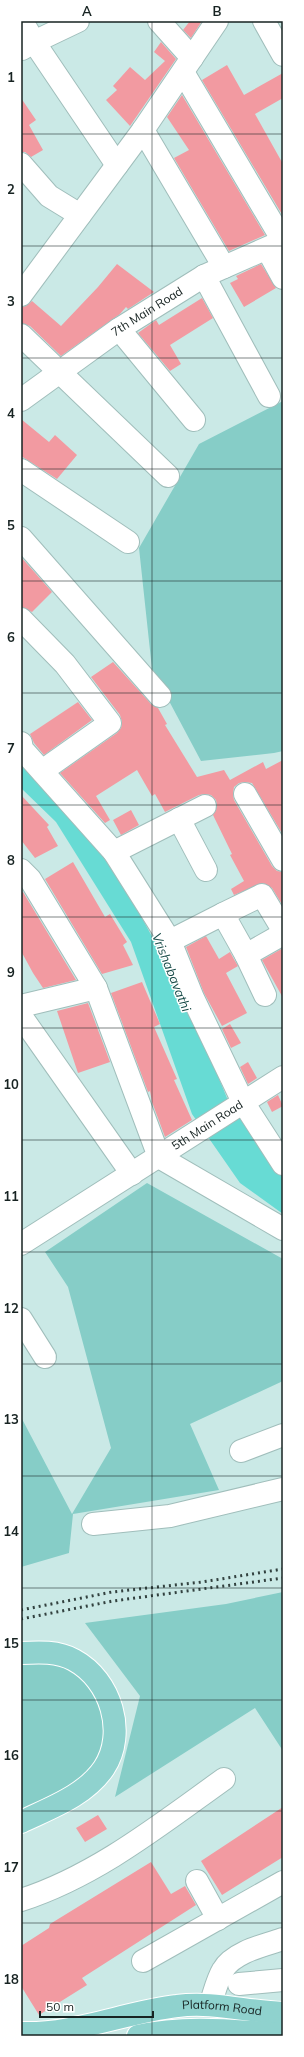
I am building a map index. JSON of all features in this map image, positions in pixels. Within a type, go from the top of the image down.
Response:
[{"type":"main road","points":[[21,1653],[57,1654],[74,1660],[90,1671],[103,1689],[111,1705],[115,1721],[115,1737],[108,1760],[97,1777],[73,1796],[21,1822]]},
{"type":"main road","name":"Platform Road","points":[[21,2034],[64,2031],[144,2011],[172,2006],[210,2005],[283,2013]]},
{"type":"main road","points":[[138,2036],[175,2030],[208,2030],[283,2034]]},
{"type":"street","points":[[22,21],[27,46],[117,165]]},
{"type":"street","points":[[27,46],[78,21]]},
{"type":"street","points":[[159,21],[188,65],[275,245],[283,278]]},
{"type":"street","points":[[21,295],[143,130],[217,21]]},
{"type":"street","points":[[264,21],[283,55]]},
{"type":"street","points":[[143,130],[224,267]]},
{"type":"street","points":[[21,164],[49,196],[80,215]]},
{"type":"street","name":"7th Main Road","points":[[21,400],[119,329],[204,276],[275,245]]},
{"type":"street","points":[[204,276],[269,396]]},
{"type":"street","points":[[119,329],[194,420]]},
{"type":"street","points":[[21,335],[168,476]]},
{"type":"street","points":[[21,470],[128,542]]},
{"type":"street","points":[[21,538],[160,696]]},
{"type":"street","points":[[21,619],[65,664],[110,723],[42,770]]},
{"type":"street","points":[[21,743],[22,749],[114,852],[170,940],[193,998],[243,1102],[283,1164]]},
{"type":"street","points":[[245,794],[283,860]]},
{"type":"street","points":[[114,852],[205,806]]},
{"type":"street","points":[[179,819],[206,870]]},
{"type":"street","points":[[21,870],[30,879],[96,988],[159,1157],[283,1229]]},
{"type":"street","points":[[170,940],[262,895],[283,930]]},
{"type":"street","points":[[223,914],[246,955],[265,995]]},
{"type":"street","points":[[246,955],[283,934]]},
{"type":"street","points":[[21,1006],[96,988]]},
{"type":"street","points":[[21,1016],[132,1174]]},
{"type":"street","name":"5th Main Road","points":[[21,1244],[283,1077]]},
{"type":"street","points":[[21,1319],[45,1357]]},
{"type":"street","points":[[241,1451],[283,1435]]},
{"type":"street","points":[[93,1524],[170,1516],[283,1489]]},
{"type":"street","points":[[21,1900],[65,1883],[102,1863],[224,1779]]},
{"type":"street","points":[[197,1881],[218,1919]]},
{"type":"street","points":[[143,1961],[283,1882]]},
{"type":"street","points":[[210,2005],[222,1971],[228,1964],[242,1955],[283,1939]]},
{"type":"street","points":[[239,1984],[283,1980]]},
{"type":"shaded area","points":[[283,401],[283,751],[201,761],[152,669],[139,548],[199,444]]},
{"type":"shaded area","points":[[21,757],[108,854],[190,1008],[227,1098],[283,1176],[283,1214],[240,1183],[192,1114],[131,942],[56,822],[21,788]]},
{"type":"shaded area","points":[[147,1183],[283,1259],[283,1381],[190,1424],[219,1490],[73,1514],[69,1553],[21,1567],[21,1417],[72,1514],[111,1448],[68,1287],[45,1252]]},
{"type":"shaded area","points":[[283,1592],[283,1751],[255,1708],[115,1797],[140,1696],[85,1623],[226,1604]]},
{"type":"shaded area","points":[[41,1660],[59,1665],[75,1673],[93,1692],[99,1704],[102,1716],[104,1729],[103,1742],[93,1766],[85,1777],[65,1790],[21,1812],[21,1662]]},
{"type":"building","points":[[190,21],[202,21],[191,38],[183,30]]},
{"type":"building","points":[[161,42],[176,59],[130,126],[106,100],[117,90],[113,86],[130,67],[145,80],[165,61],[154,52]]},
{"type":"building","points":[[227,65],[244,95],[283,73],[283,98],[255,114],[283,164],[283,216],[202,80]]},
{"type":"building","points":[[182,95],[265,235],[229,251],[174,158],[189,150],[167,117]]},
{"type":"building","points":[[21,98],[36,120],[29,125],[43,150],[31,157],[25,152],[21,152]]},
{"type":"building","points":[[117,264],[154,292],[128,309],[126,307],[120,314],[61,356],[30,326],[21,323],[21,307],[26,306],[32,301],[61,326],[98,287]]},
{"type":"building","points":[[261,264],[276,288],[244,307],[230,283],[238,279],[236,276]]},
{"type":"building","points":[[202,298],[213,318],[170,345],[181,364],[170,371],[138,333],[156,320],[159,325]]},
{"type":"building","points":[[21,419],[49,442],[55,435],[77,455],[57,479],[21,456]]},
{"type":"building","points":[[21,557],[52,592],[32,612],[21,607]]},
{"type":"building","points":[[113,662],[151,704],[158,708],[167,724],[165,725],[197,777],[224,770],[230,780],[263,762],[266,769],[283,760],[283,835],[252,783],[239,783],[234,787],[233,794],[234,800],[272,866],[277,871],[283,872],[283,906],[272,888],[263,883],[234,895],[231,889],[244,881],[230,855],[232,854],[213,815],[217,806],[216,800],[211,795],[199,795],[165,812],[155,794],[152,796],[137,770],[96,796],[110,820],[105,823],[60,773],[117,733],[121,728],[122,722],[120,715],[91,677]]},
{"type":"building","points":[[78,702],[92,720],[44,755],[34,743],[30,734]]},
{"type":"building","points":[[21,795],[49,825],[47,827],[58,846],[35,858],[21,840]]},
{"type":"building","points":[[131,810],[139,825],[121,835],[113,820]]},
{"type":"building","points":[[73,862],[105,917],[110,914],[127,942],[123,945],[133,965],[102,974],[45,879]]},
{"type":"building","points":[[23,892],[76,980],[43,988],[33,973],[21,951],[21,893]]},
{"type":"building","points":[[206,936],[219,959],[230,952],[238,966],[226,973],[247,1013],[222,1026],[204,993],[186,947]]},
{"type":"building","points":[[283,948],[283,998],[262,960]]},
{"type":"building","points":[[142,982],[160,1024],[154,1027],[177,1079],[174,1080],[192,1120],[165,1137],[152,1102],[150,1091],[148,1092],[111,993]]},
{"type":"building","points":[[88,1003],[110,1062],[78,1073],[57,1011]]},
{"type":"building","points":[[230,1024],[241,1043],[231,1048],[222,1029]]},
{"type":"building","points":[[248,1062],[257,1078],[248,1084],[240,1067]]},
{"type":"building","points":[[278,1095],[283,1106],[272,1112],[267,1102]]},
{"type":"building","points":[[283,1807],[283,1857],[222,1895],[201,1861]]},
{"type":"building","points":[[98,1815],[107,1829],[85,1842],[76,1828]]},
{"type":"building","points":[[151,1862],[171,1894],[185,1886],[196,1905],[82,1978],[87,1985],[39,2015],[21,1986],[21,1946],[49,1928],[50,1924]]},
{"type":"railway","points":[[21,1610],[112,1592],[202,1582],[283,1569]]},
{"type":"railway","points":[[21,1619],[113,1601],[283,1578]]},
{"type":"water label","name":"Vrishabavathi","points":[[172,972]]}]
